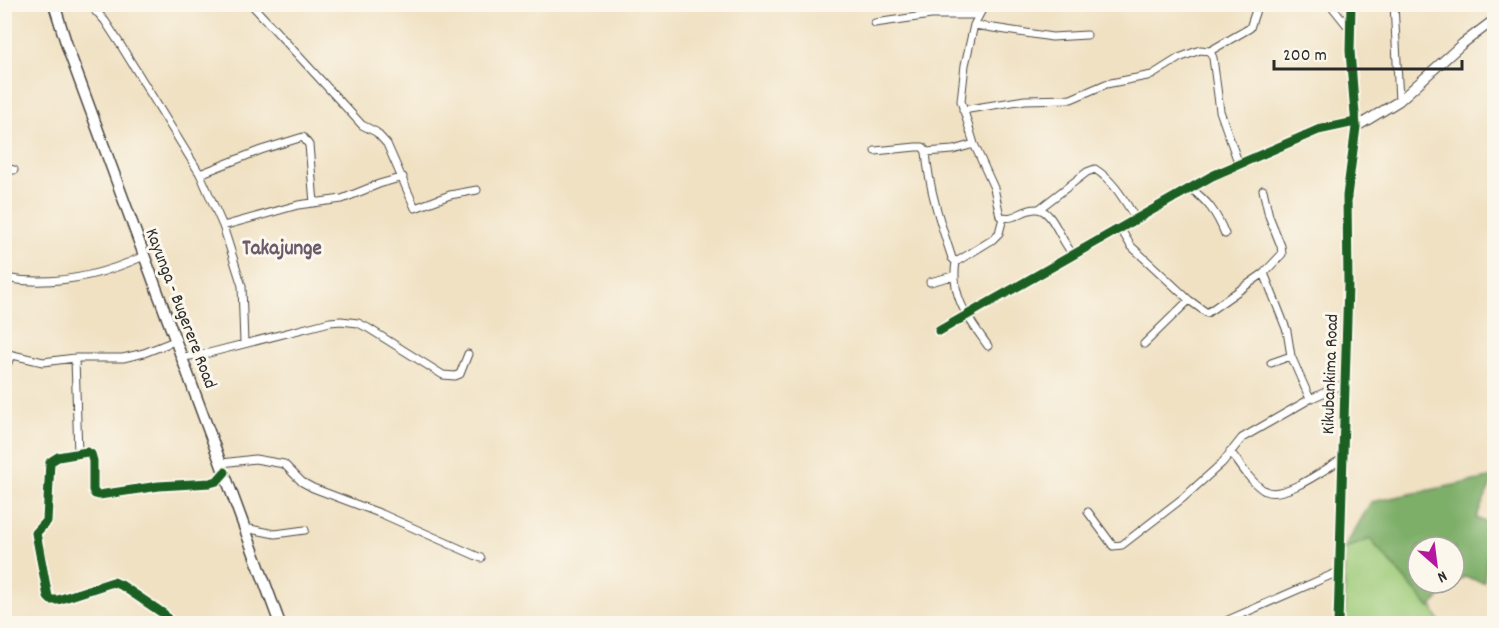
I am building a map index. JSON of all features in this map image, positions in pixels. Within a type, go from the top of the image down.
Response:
[{"type":"main road","name":"Kayunga - Bugerere Road","points":[[54,4],[68,49],[280,624]]},
{"type":"street","points":[[90,4],[120,44],[200,174],[223,226],[243,286],[244,342]]},
{"type":"street","points":[[96,12],[104,4]]},
{"type":"street","points":[[251,4],[362,125],[382,137],[403,177],[415,208],[450,195],[477,190]]},
{"type":"street","points":[[985,4],[974,25],[962,90],[963,110],[974,144],[994,188],[1000,216],[1003,218]]},
{"type":"street","points":[[963,110],[1025,100],[1071,99],[1106,84],[1152,75],[1192,53],[1200,50],[1210,51],[1250,28],[1258,4]]},
{"type":"street","points":[[1330,4],[1350,29]]},
{"type":"street","points":[[1351,4],[1350,29],[1356,125]]},
{"type":"street","points":[[1394,4],[1400,101]]},
{"type":"street","points":[[875,23],[931,15],[979,15]]},
{"type":"street","points":[[939,331],[1212,176],[1318,130],[1356,125],[1400,101],[1462,44],[1494,20]]},
{"type":"street","points":[[974,25],[1052,37],[1087,35]]},
{"type":"street","points":[[1210,51],[1213,58],[1220,111],[1239,165]]},
{"type":"street","name":"Kikubankima Road","points":[[1338,624],[1348,284],[1347,196],[1356,125]]},
{"type":"street","points":[[200,174],[261,150],[303,137],[309,145],[314,203]]},
{"type":"street","points":[[926,152],[953,150],[974,144]]},
{"type":"street","points":[[875,151],[923,147],[926,152],[928,178],[934,206],[952,258],[956,262]]},
{"type":"street","points":[[4,168],[14,170]]},
{"type":"street","points":[[1003,218],[1016,217],[1030,210],[1039,209],[1087,172],[1095,169],[1106,176],[1118,190],[1136,219]]},
{"type":"street","points":[[223,226],[289,207],[342,199],[403,177]]},
{"type":"street","points":[[1190,188],[1207,201],[1219,217],[1225,234]]},
{"type":"street","points":[[1120,228],[1131,246],[1189,300],[1208,313],[1264,273],[1281,254],[1281,246],[1269,216],[1263,190]]},
{"type":"street","points":[[1039,209],[1050,216],[1065,246],[1074,255]]},
{"type":"street","points":[[988,346],[959,303],[953,276],[956,262],[992,240],[999,233],[1003,218]]},
{"type":"street","points":[[4,278],[48,282],[77,278],[119,267],[144,256]]},
{"type":"street","points":[[1264,273],[1287,331],[1291,356],[1310,399]]},
{"type":"street","points":[[930,282],[953,276]]},
{"type":"street","points":[[1144,344],[1189,300]]},
{"type":"street","points":[[183,357],[205,354],[330,321],[358,323],[443,375],[460,374],[468,354]]},
{"type":"street","points":[[4,372],[8,354],[43,362],[75,358],[123,358],[144,353],[177,340]]},
{"type":"street","points":[[1271,363],[1291,356]]},
{"type":"street","points":[[75,358],[78,454]]},
{"type":"street","points":[[1088,512],[1113,546],[1122,545],[1183,498],[1222,463],[1242,438],[1310,399],[1345,383]]},
{"type":"street","points":[[1230,451],[1255,482],[1266,491],[1277,494],[1342,459]]},
{"type":"street","points":[[171,624],[164,614],[113,582],[58,600],[51,600],[48,597],[36,533],[47,521],[49,466],[53,459],[87,452],[92,456],[93,490],[99,495],[159,486],[210,483],[217,480],[224,467],[264,460],[284,464],[302,482],[313,488],[382,514],[481,558]]},
{"type":"street","points":[[245,528],[275,534],[305,530]]},
{"type":"street","points":[[1220,624],[1338,572]]},
{"type":"green space","points":[[1494,477],[1476,518],[1494,526],[1494,561],[1487,557],[1484,582],[1466,578],[1466,535],[1406,535],[1406,580],[1370,539],[1344,549],[1371,502]]},
{"type":"green space","points":[[1370,539],[1406,580],[1406,595],[1419,595],[1430,608],[1433,608],[1440,623],[1345,623],[1344,549]]},
{"type":"green space","points":[[1419,595],[1441,595],[1430,608]]},
{"type":"cycle path","points":[[1338,624],[1348,284],[1347,196],[1356,127],[1350,51],[1351,4]]},
{"type":"cycle path","points":[[939,331],[1212,176],[1318,130],[1355,122]]},
{"type":"cycle path","points":[[171,624],[164,614],[113,582],[58,600],[51,600],[48,597],[36,533],[47,521],[50,462],[58,457],[87,452],[91,454],[93,490],[99,495],[159,486],[210,483],[217,481],[225,472]]},
{"type":"district","name":"Takajunge","points":[[282,247]]}]
